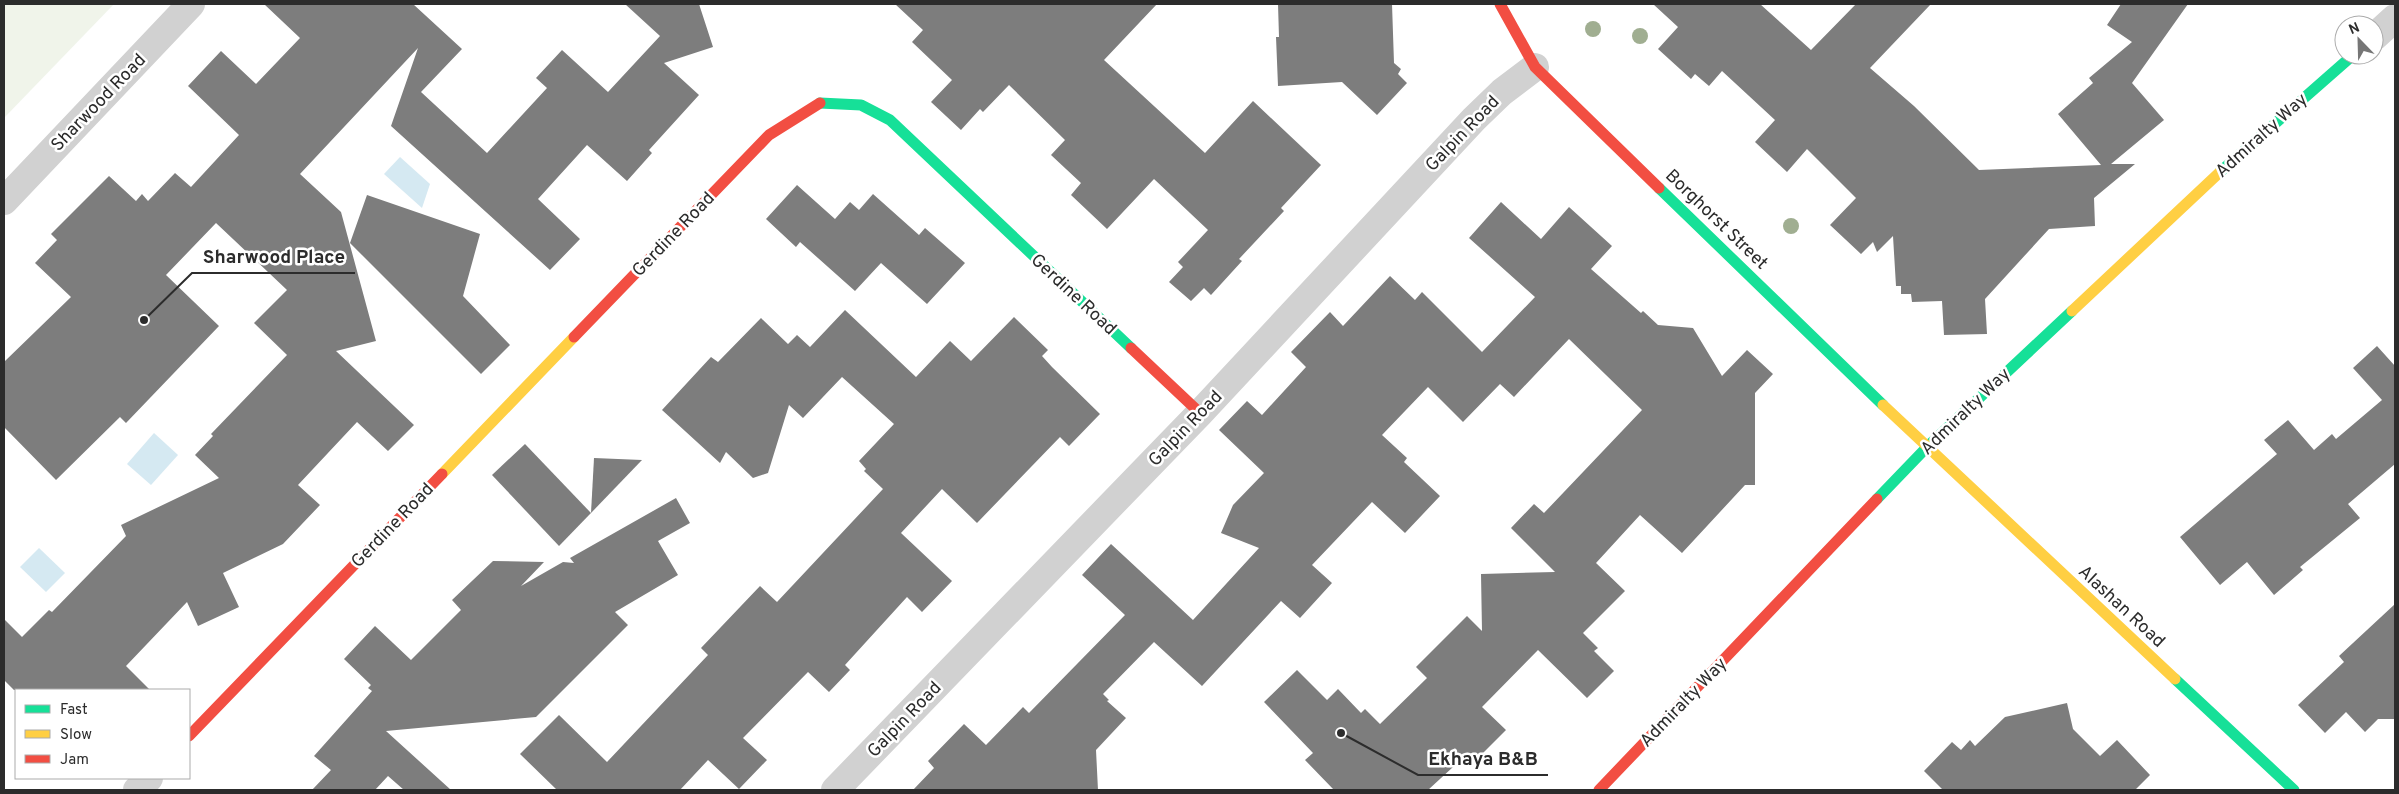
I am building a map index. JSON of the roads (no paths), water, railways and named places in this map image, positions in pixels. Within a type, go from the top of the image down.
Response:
[{"type":"street","name":"Sharwood Road","points":[[4,200],[192,4]]},
{"type":"street","name":"Borghorst Street","points":[[1500,4],[1535,67],[1928,446]]},
{"type":"street","points":[[2384,28],[2395,18]]},
{"type":"street","name":"Admiralty Way","points":[[1599,790],[1928,446],[2250,144],[2341,65]]},
{"type":"street","name":"Galpin Road","points":[[835,790],[1200,412],[1474,119],[1502,92],[1535,67]]},
{"type":"street","name":"Gerdine Road","points":[[190,735],[769,135],[818,104],[860,105],[890,120],[1200,412]]},
{"type":"street","name":"Alashan Road","points":[[1928,446],[2294,790]]},
{"type":"street","points":[[137,790],[148,779]]},
{"type":"water","points":[[400,157],[430,184],[422,208],[384,174]]},
{"type":"water","points":[[154,433],[178,455],[151,485],[127,464]]},
{"type":"water","points":[[39,548],[65,573],[46,592],[20,567]]},
{"type":"place","name":"Sharwood Place","points":[[144,320]]},
{"type":"place","name":"Ekhaya B&B","points":[[1341,733]]}]
